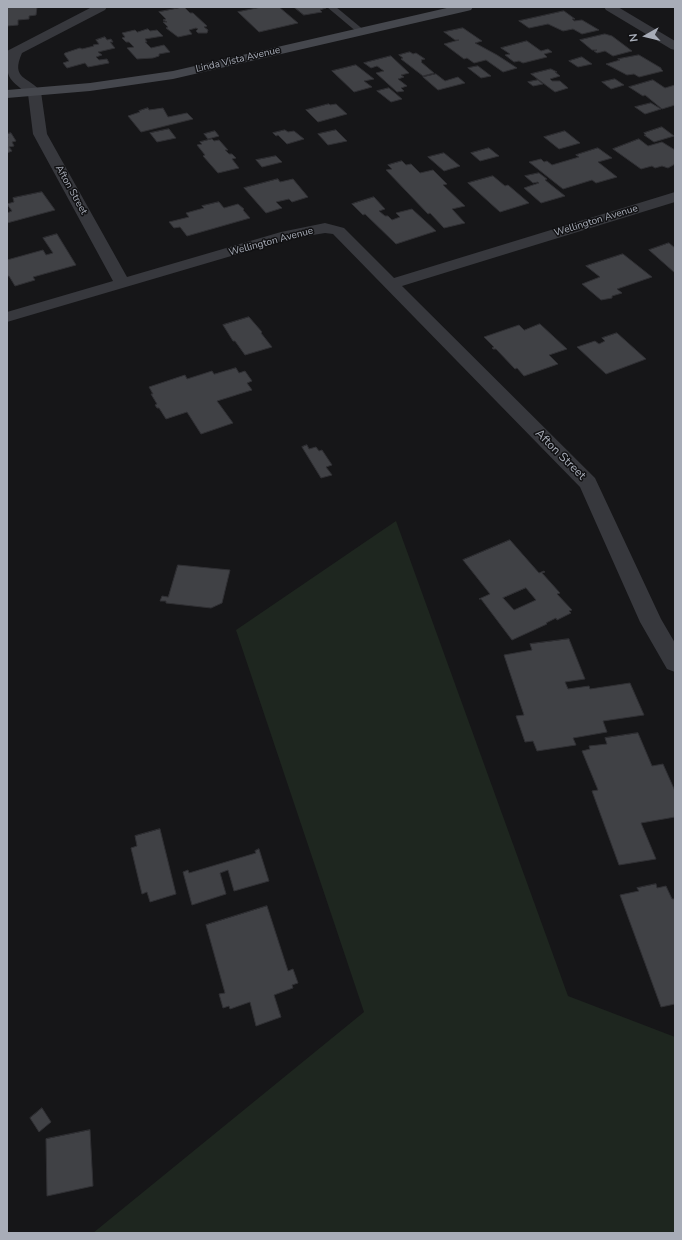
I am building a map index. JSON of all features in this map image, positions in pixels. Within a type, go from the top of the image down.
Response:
[{"type":"main road","name":"Linda Vista Avenue","points":[[7,94],[128,83],[173,75],[467,7]]},
{"type":"street","points":[[34,92],[14,78],[11,70],[12,54],[101,7]]},
{"type":"street","points":[[610,7],[675,46]]},
{"type":"street","name":"Afton Street","points":[[34,92],[40,134],[123,284]]},
{"type":"street","name":"Wellington Avenue","points":[[7,318],[288,235],[326,228],[338,231],[391,284],[675,197]]},
{"type":"street","name":"Afton Street","points":[[391,284],[588,483],[651,622],[675,663]]},
{"type":"lane","points":[[331,7],[361,31]]},
{"type":"shaded area","points":[[396,521],[568,996],[675,1037],[675,1233],[93,1233],[364,1012],[236,630]]},
{"type":"building","points":[[7,7],[37,7],[36,15],[29,16],[29,19],[18,20],[18,25],[7,26]]},
{"type":"building","points":[[184,7],[207,26],[204,27],[208,30],[207,33],[198,33],[196,31],[198,29],[196,28],[189,30],[192,34],[178,37],[166,28],[168,27],[163,22],[167,22],[163,20],[166,19],[159,12]]},
{"type":"building","points":[[262,7],[279,7],[298,23],[259,32],[238,12]]},
{"type":"building","points":[[294,7],[326,8],[320,10],[322,12],[304,15]]},
{"type":"building","points":[[564,11],[575,19],[572,19],[574,21],[582,20],[599,30],[582,34],[573,29],[563,31],[548,24],[529,28],[519,21]]},
{"type":"building","points":[[463,28],[482,41],[475,43],[517,68],[503,72],[486,60],[474,63],[467,58],[464,59],[444,44],[459,40],[455,40],[444,32]]},
{"type":"building","points":[[148,29],[150,31],[157,30],[163,36],[145,39],[147,42],[145,42],[151,48],[164,45],[170,52],[159,54],[159,56],[153,58],[137,59],[127,48],[134,47],[122,38],[125,37],[122,33],[135,30],[137,32]]},
{"type":"building","points":[[605,34],[612,36],[632,51],[613,56],[605,51],[597,53],[594,51],[597,50],[592,50],[580,40]]},
{"type":"building","points":[[105,37],[107,40],[111,39],[113,42],[110,42],[115,48],[98,52],[102,55],[96,57],[99,60],[107,59],[109,63],[88,67],[85,63],[67,68],[63,63],[69,61],[64,54],[65,53],[99,44],[96,40]]},
{"type":"building","points":[[527,41],[541,51],[548,49],[552,52],[544,54],[547,57],[523,63],[519,61],[514,62],[505,55],[510,54],[501,48]]},
{"type":"building","points":[[410,52],[413,54],[416,53],[425,59],[421,60],[421,62],[434,73],[423,76],[401,59],[403,58],[399,55]]},
{"type":"building","points":[[639,55],[661,68],[663,71],[639,77],[634,74],[627,75],[606,64],[620,60],[618,59]]},
{"type":"building","points":[[391,56],[409,73],[401,75],[404,77],[398,79],[407,86],[401,88],[404,91],[397,92],[376,73],[384,71],[377,66],[371,68],[364,63]]},
{"type":"building","points":[[582,57],[592,64],[578,67],[569,61]]},
{"type":"building","points":[[356,65],[374,79],[364,81],[372,87],[354,92],[332,71]]},
{"type":"building","points":[[478,66],[491,76],[481,78],[468,68]]},
{"type":"building","points":[[551,69],[557,72],[555,72],[560,76],[550,79],[552,81],[560,81],[568,88],[555,92],[531,74]]},
{"type":"building","points":[[436,74],[445,81],[458,77],[465,83],[438,90],[423,77]]},
{"type":"building","points":[[615,79],[624,85],[611,89],[602,82]]},
{"type":"building","points":[[538,80],[543,84],[533,86],[528,82]]},
{"type":"building","points":[[653,80],[665,88],[675,85],[675,105],[662,109],[645,95],[643,96],[629,87]]},
{"type":"building","points":[[389,88],[402,99],[391,102],[377,91]]},
{"type":"building","points":[[651,103],[661,109],[645,114],[635,107]]},
{"type":"building","points":[[329,104],[336,104],[347,114],[318,122],[306,110]]},
{"type":"building","points":[[148,108],[149,110],[163,108],[168,117],[187,113],[193,119],[141,132],[128,116]]},
{"type":"building","points":[[662,127],[674,136],[654,142],[644,135],[646,135],[644,133]]},
{"type":"building","points":[[169,129],[176,138],[157,142],[150,133]]},
{"type":"building","points":[[285,130],[288,132],[294,131],[304,139],[287,144],[278,135],[276,136],[273,133]]},
{"type":"building","points":[[336,130],[347,141],[328,145],[318,134]]},
{"type":"building","points":[[215,131],[219,136],[208,139],[204,134]]},
{"type":"building","points":[[565,131],[580,143],[559,149],[544,137]]},
{"type":"building","points":[[11,133],[16,141],[12,142],[14,146],[9,147],[12,151],[7,153],[7,134]]},
{"type":"building","points":[[212,139],[214,141],[219,140],[228,150],[225,150],[236,158],[232,159],[239,168],[218,173],[203,156],[205,155],[197,145],[202,144],[200,142]]},
{"type":"building","points":[[639,139],[648,146],[662,142],[675,150],[675,164],[668,168],[662,166],[655,168],[652,166],[641,169],[613,149]]},
{"type":"building","points":[[489,148],[499,156],[480,161],[471,153]]},
{"type":"building","points":[[598,148],[612,158],[598,162],[617,177],[596,183],[592,180],[563,189],[529,162],[541,159],[552,165],[579,157],[576,155]]},
{"type":"building","points":[[444,153],[460,166],[444,171],[428,157]]},
{"type":"building","points":[[276,156],[282,162],[262,167],[256,160]]},
{"type":"building","points":[[402,161],[406,165],[411,164],[420,173],[433,170],[447,184],[443,185],[465,206],[452,209],[465,223],[444,228],[430,213],[428,214],[386,170],[392,169],[388,165]]},
{"type":"building","points":[[539,173],[547,179],[545,180],[565,196],[541,203],[524,188],[539,183],[533,183],[525,176]]},
{"type":"building","points":[[493,176],[505,186],[508,185],[529,203],[500,212],[468,183]]},
{"type":"building","points":[[278,179],[280,182],[293,179],[308,197],[292,202],[289,199],[276,202],[282,208],[266,213],[244,188]]},
{"type":"building","points":[[42,192],[55,210],[7,223],[7,213],[12,211],[7,204],[14,202],[13,198]]},
{"type":"building","points":[[374,197],[385,209],[379,211],[392,220],[400,217],[396,213],[412,209],[436,231],[396,244],[365,214],[363,215],[352,204]]},
{"type":"building","points":[[219,202],[224,208],[238,204],[244,209],[243,210],[250,218],[187,236],[180,227],[174,228],[169,222],[189,217],[186,213],[204,208],[202,206]]},
{"type":"building","points":[[57,234],[76,265],[33,277],[35,280],[15,286],[9,276],[7,276],[7,260],[43,250],[46,255],[53,253],[43,238]]},
{"type":"building","points":[[669,243],[675,248],[675,273],[649,250]]},
{"type":"building","points":[[623,254],[652,277],[617,289],[622,293],[612,296],[612,298],[601,300],[582,284],[600,277],[586,266]]},
{"type":"building","points":[[249,317],[272,347],[245,355],[235,341],[233,341],[223,325]]},
{"type":"building","points":[[540,324],[567,349],[549,355],[558,364],[524,376],[517,368],[515,369],[496,349],[493,349],[492,348],[494,347],[484,337],[519,325],[524,330]]},
{"type":"building","points":[[617,333],[646,359],[606,374],[577,347],[595,341],[599,344],[605,341],[602,338]]},
{"type":"building","points":[[236,368],[239,373],[245,371],[252,381],[247,383],[252,390],[217,401],[233,423],[201,434],[187,412],[166,419],[159,408],[155,405],[157,404],[149,387],[185,375],[187,379],[212,371],[214,374]]},
{"type":"building","points":[[307,445],[309,449],[316,447],[319,451],[322,450],[332,465],[326,467],[332,475],[321,478],[302,447]]},
{"type":"building","points":[[510,540],[539,573],[545,572],[542,573],[560,593],[557,594],[572,610],[569,611],[571,613],[557,620],[556,618],[546,623],[547,624],[512,640],[481,599],[479,599],[490,594],[463,560]],"holes":[[[526,588],[536,600],[514,610],[503,598]]]},
{"type":"building","points":[[178,565],[230,570],[222,603],[211,608],[160,601],[162,596],[168,597]]},
{"type":"building","points":[[569,639],[585,679],[565,682],[568,689],[589,686],[590,689],[630,683],[644,715],[603,721],[607,732],[573,738],[576,745],[537,751],[533,741],[525,742],[516,716],[524,715],[504,655],[532,650],[530,644]]},
{"type":"building","points":[[638,733],[652,766],[663,764],[675,791],[675,817],[641,823],[656,859],[619,865],[592,791],[598,790],[582,751],[590,749],[589,746],[607,744],[605,738]]},
{"type":"building","points":[[160,829],[176,894],[150,902],[147,892],[142,894],[131,848],[137,846],[135,836]]},
{"type":"building","points":[[259,849],[269,881],[234,891],[228,870],[220,873],[226,894],[192,905],[183,872],[188,870],[189,873],[256,853],[255,851]]},
{"type":"building","points":[[656,884],[657,888],[666,886],[672,899],[675,899],[675,1004],[661,1007],[620,895],[639,891],[637,888]]},
{"type":"building","points":[[267,906],[288,971],[293,969],[298,983],[292,985],[293,988],[274,995],[281,1017],[256,1026],[250,1002],[230,1009],[229,1006],[223,1008],[219,994],[225,993],[206,925]]},
{"type":"building","points":[[42,1108],[51,1122],[39,1132],[30,1118]]},
{"type":"building","points":[[90,1130],[93,1186],[47,1196],[46,1139]]}]
